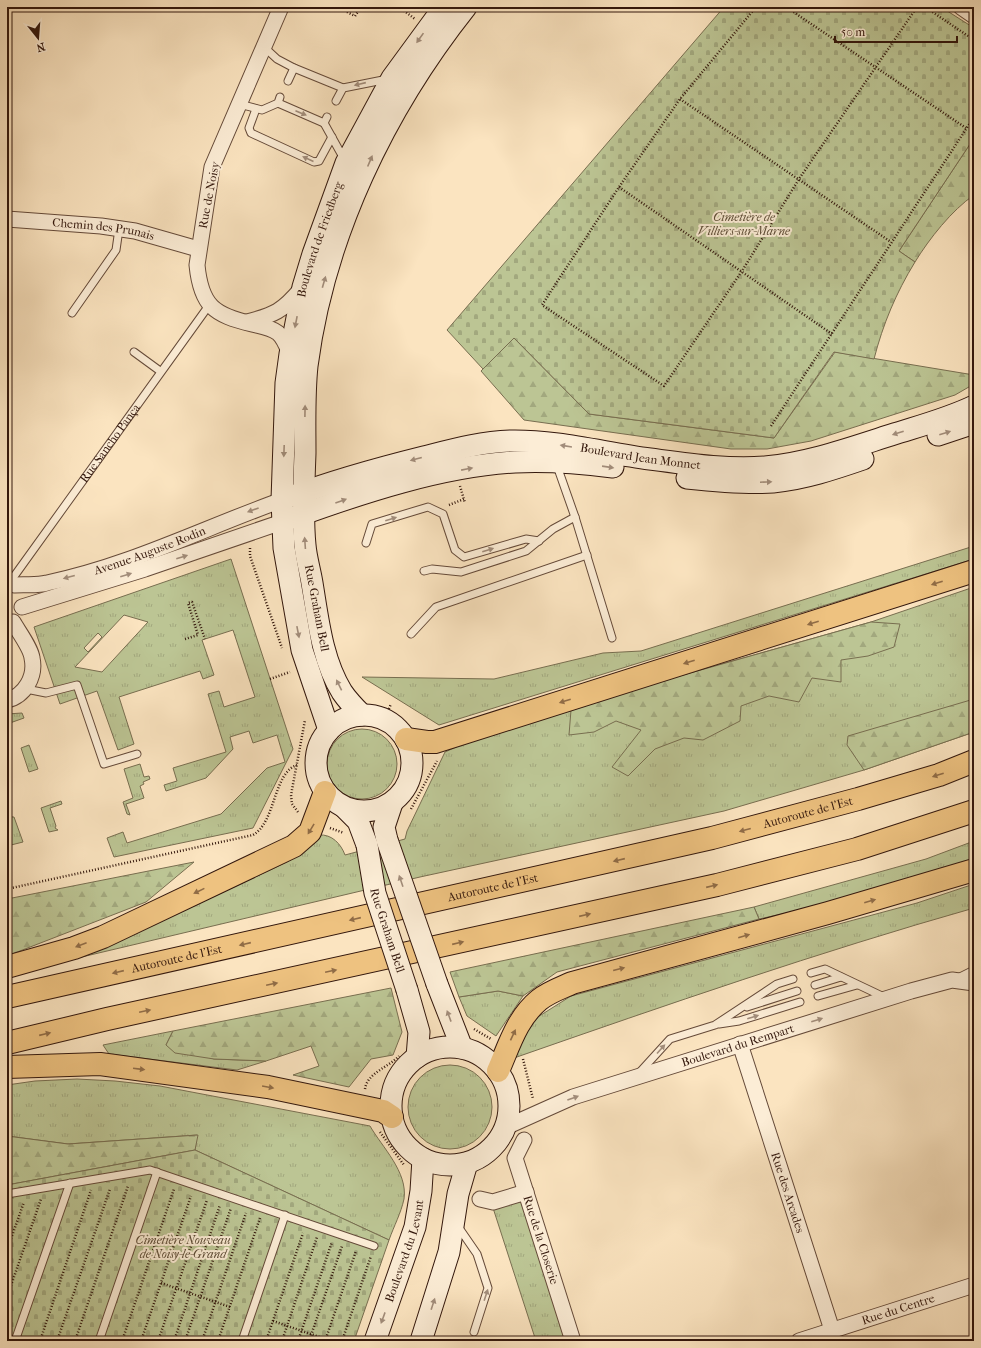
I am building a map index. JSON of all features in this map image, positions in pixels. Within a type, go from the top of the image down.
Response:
[{"type":"highway","points":[[406,740],[435,742],[974,571]]},
{"type":"highway","name":"Autoroute de l’Est","points":[[7,997],[712,838],[858,799],[939,774],[974,761]]},
{"type":"highway","points":[[7,967],[74,948],[109,934],[294,846],[310,832],[325,792]]},
{"type":"highway","points":[[7,1043],[717,885],[857,849],[974,811]]},
{"type":"highway","points":[[498,1071],[513,1034],[528,1011],[539,1000],[572,983],[614,970],[828,913],[974,870]]},
{"type":"highway","points":[[7,1068],[100,1064],[187,1075],[268,1087],[383,1111],[392,1117]]},
{"type":"main road","name":"Boulevard de Friedberg","points":[[282,500],[286,383],[303,287],[313,254],[346,163],[392,78],[444,7]]},
{"type":"main road","name":"Boulevard de Friedberg","points":[[305,514],[304,492],[308,365],[318,305],[342,227],[376,146],[406,92],[441,39],[466,7]]},
{"type":"main road","name":"Boulevard Jean Monnet","points":[[282,500],[353,476],[453,450],[510,441],[557,444],[648,459],[711,466],[744,468],[789,464],[837,452],[951,416],[974,406]]},
{"type":"main road","name":"Boulevard Jean Monnet","points":[[282,522],[347,498],[397,485],[470,468],[515,462],[587,464],[727,482],[773,482],[830,470],[974,423]]},
{"type":"main road","name":"Rue Graham Bell","points":[[282,500],[282,522],[291,594],[302,650],[329,730]]},
{"type":"main road","name":"Rue Graham Bell","points":[[305,514],[305,544],[324,650],[342,692],[362,715]]},
{"type":"main road","name":"Rue Graham Bell","points":[[400,809],[381,808],[369,811],[357,811],[345,808],[334,802],[325,792],[318,777],[316,760],[318,749],[329,730],[345,720],[362,715],[387,712],[406,740],[412,762],[411,774],[400,809],[384,827],[387,840],[437,984],[462,1048]]},
{"type":"main road","name":"Rue Graham Bell","points":[[345,808],[358,821],[367,845],[375,893],[407,990],[419,1032],[417,1057]]},
{"type":"main road","points":[[446,1047],[462,1048],[476,1053],[488,1061],[498,1071],[507,1088],[510,1108],[506,1127],[497,1143],[484,1155],[467,1163],[452,1166],[437,1164],[423,1159],[408,1149],[398,1134],[392,1117],[391,1100],[395,1083],[404,1068],[417,1057],[431,1050],[446,1047]]},
{"type":"main road","name":"Boulevard du Levant","points":[[375,1341],[415,1227],[421,1190],[423,1159]]},
{"type":"main road","points":[[421,1341],[449,1252],[458,1194],[467,1163]]},
{"type":"street","name":"Rue de Noisy","points":[[281,7],[212,167],[198,249],[198,280],[210,304],[219,314],[231,319],[270,329],[279,334],[290,354]]},
{"type":"street","points":[[960,7],[974,16]]},
{"type":"street","name":"Chemin des Prunais","points":[[7,219],[135,231],[198,249]]},
{"type":"street","name":"Rue de Noisy","points":[[245,322],[270,316],[281,311],[303,287]]},
{"type":"street","name":"Avenue Auguste Rodin","points":[[10,582],[46,584],[95,570],[136,557],[282,500]]},
{"type":"street","name":"Avenue Auguste Rodin","points":[[22,607],[152,567],[282,522]]},
{"type":"street","points":[[7,700],[26,689],[32,675],[32,658],[10,624],[22,607],[22,599],[10,582]]},
{"type":"street","name":"Boulevard du Rempart","points":[[506,1127],[573,1097],[886,999],[952,980],[974,983]]},
{"type":"street","name":"Rue des Arcades","points":[[740,1044],[833,1336]]},
{"type":"street","name":"Rue de la Closerie","points":[[524,1140],[515,1158],[573,1341]]},
{"type":"street","points":[[480,1199],[493,1202],[526,1192]]},
{"type":"street","name":"Rue du Centre","points":[[799,1341],[833,1336],[974,1285]]},
{"type":"lane","points":[[263,46],[277,59],[294,68],[343,88],[392,78]]},
{"type":"lane","points":[[288,81],[294,68]]},
{"type":"lane","points":[[336,101],[343,88]]},
{"type":"lane","points":[[238,104],[262,110],[279,100],[326,120],[332,137],[346,163]]},
{"type":"lane","points":[[256,109],[249,128],[252,133],[314,162],[319,161],[332,137]]},
{"type":"lane","points":[[72,313],[116,250],[119,229]]},
{"type":"lane","name":"Rue Sancho Pança","points":[[10,582],[210,304]]},
{"type":"lane","points":[[134,352],[160,372]]},
{"type":"lane","points":[[555,462],[575,517],[612,638]]},
{"type":"lane","points":[[366,542],[372,524],[428,507],[443,514],[454,550],[464,557],[526,539],[539,541]]},
{"type":"lane","points":[[424,571],[432,569],[461,572],[526,551],[553,529],[575,517]]},
{"type":"lane","points":[[411,634],[436,607],[587,555]]},
{"type":"lane","points":[[26,689],[46,693],[77,685],[104,764],[137,754]]},
{"type":"lane","points":[[811,973],[825,969],[886,999]]},
{"type":"lane","points":[[952,980],[974,970]]},
{"type":"lane","points":[[815,985],[841,977]]},
{"type":"lane","points":[[715,1025],[777,984],[793,979]]},
{"type":"lane","points":[[818,996],[857,985]]},
{"type":"lane","points":[[739,1009],[796,991]]},
{"type":"lane","points":[[635,1078],[670,1039],[715,1025],[739,1021],[800,1002]]},
{"type":"lane","points":[[7,1194],[150,1170],[374,1246]]},
{"type":"lane","points":[[99,1341],[157,1172]]},
{"type":"lane","points":[[15,1341],[70,1183]]},
{"type":"lane","points":[[242,1341],[285,1215]]},
{"type":"lane","points":[[454,1221],[477,1254],[488,1288],[474,1332]]},
{"type":"path","points":[[347,12],[355,16],[361,7]]},
{"type":"path","points":[[399,7],[413,18]]},
{"type":"path","points":[[756,7],[680,98],[619,187],[542,305],[664,386],[742,271],[799,179],[917,7]]},
{"type":"path","points":[[786,7],[966,128]]},
{"type":"path","points":[[925,7],[974,40]]},
{"type":"path","points":[[680,98],[891,242]]},
{"type":"path","points":[[771,426],[974,117]]},
{"type":"path","points":[[619,187],[832,334]]},
{"type":"path","points":[[459,484],[465,503]]},
{"type":"path","points":[[250,546],[250,556],[284,655]]},
{"type":"path","points":[[185,639],[198,634],[188,603],[192,602],[205,639]]},
{"type":"path","points":[[288,666],[292,678]]},
{"type":"path","points":[[270,679],[290,672]]},
{"type":"path","points":[[300,814],[294,807],[291,799],[305,729],[305,716]]},
{"type":"path","points":[[400,809],[438,756]]},
{"type":"path","points":[[7,889],[254,835],[262,828],[287,771],[297,765]]},
{"type":"path","points":[[75,1341],[133,1172]]},
{"type":"path","points":[[57,1341],[115,1175]]},
{"type":"path","points":[[40,1341],[96,1179]]},
{"type":"path","points":[[122,1341],[178,1179]]},
{"type":"path","points":[[141,1341],[194,1185]]},
{"type":"path","points":[[7,1297],[45,1187]]},
{"type":"path","points":[[7,1250],[28,1190]]},
{"type":"path","points":[[158,1341],[210,1190]]},
{"type":"path","points":[[174,1341],[224,1195]]},
{"type":"path","points":[[185,1341],[234,1198]]},
{"type":"path","points":[[202,1341],[250,1203]]},
{"type":"path","points":[[218,1341],[263,1208]]},
{"type":"path","points":[[266,1341],[307,1223]]},
{"type":"path","points":[[282,1341],[320,1227]]},
{"type":"path","points":[[298,1341],[335,1232]]},
{"type":"path","points":[[309,1341],[346,1236]]},
{"type":"path","points":[[325,1340],[359,1241]]},
{"type":"path","points":[[342,1341],[374,1246]]},
{"type":"path","points":[[161,1283],[230,1307]]},
{"type":"path","points":[[273,1321],[331,1341]]},
{"type":"green space","name":"Cimetière de Villiers-sur-Marne","points":[[724,7],[941,7],[974,28],[974,138],[899,251],[915,262],[891,309],[874,359],[834,352],[774,438],[589,414],[514,338],[483,369],[447,330]]},
{"type":"green space","points":[[974,138],[974,195],[949,217],[927,244],[915,262],[899,251]]},
{"type":"green space","points":[[514,338],[589,414],[774,438],[835,352],[974,375],[974,384],[955,395],[811,441],[767,449],[731,449],[524,420],[481,371]]},
{"type":"green space","points":[[974,546],[974,559],[439,725],[362,677],[494,679],[603,653],[641,651]]},
{"type":"green space","points":[[231,559],[293,749],[253,828],[114,857],[107,838],[123,832],[127,843],[221,814],[267,768],[285,762],[277,735],[253,743],[249,731],[230,737],[233,749],[206,778],[166,791],[164,785],[177,781],[173,768],[226,752],[208,694],[219,691],[224,707],[255,697],[233,630],[202,640],[214,675],[203,679],[200,671],[119,697],[134,744],[118,750],[97,691],[60,704],[34,627]],"holes":[[[124,615],[148,622],[102,672],[75,667]],[[98,633],[102,637],[88,652],[84,648]]]},
{"type":"green space","points":[[974,587],[974,732],[864,770],[724,811],[420,877],[69,960],[168,918],[287,862],[302,853],[319,835],[328,836],[335,840],[345,855],[405,839],[407,831],[445,752],[481,736],[598,699],[871,622]]},
{"type":"green space","points":[[871,622],[900,624],[894,647],[868,656],[841,660],[841,682],[812,678],[799,702],[769,696],[741,706],[740,721],[703,740],[684,738],[655,749],[628,776],[612,767],[641,730],[616,721],[594,732],[569,735],[571,710],[598,699]]},
{"type":"green space","points":[[974,699],[974,732],[864,770],[847,745],[848,736]]},
{"type":"green space","points":[[22,713],[24,718],[7,724],[7,714]]},
{"type":"green space","points":[[355,729],[369,729],[382,735],[391,744],[395,750],[397,764],[395,778],[387,789],[376,797],[369,799],[355,799],[348,797],[337,789],[329,778],[327,771],[327,757],[329,750],[337,739],[348,731]]},
{"type":"green space","points":[[29,745],[38,769],[29,772],[21,748]]},
{"type":"green space","points":[[140,764],[144,777],[149,776],[150,779],[143,782],[144,784],[140,786],[144,798],[126,804],[130,815],[127,814],[123,802],[133,798],[124,769]]},
{"type":"green space","points":[[61,801],[62,804],[50,808],[56,826],[55,828],[58,830],[49,832],[41,808]]},
{"type":"green space","points":[[7,804],[12,817],[14,817],[23,842],[7,846]]},
{"type":"green space","points":[[974,841],[974,860],[833,903],[759,919],[754,907],[926,859]]},
{"type":"green space","points":[[194,862],[146,902],[7,956],[7,899]]},
{"type":"green space","points":[[974,884],[974,908],[800,961],[514,1058],[533,1020],[571,996],[917,903]]},
{"type":"green space","points":[[754,907],[759,919],[557,972],[523,996],[498,991],[459,997],[450,972]]},
{"type":"green space","points":[[391,988],[402,1032],[393,1055],[371,1059],[349,1087],[293,1075],[319,1066],[311,1046],[266,1061],[214,1059],[175,1053],[166,1045],[173,1031]]},
{"type":"green space","points":[[498,991],[523,996],[496,1036],[467,1016],[459,997]]},
{"type":"green space","points":[[173,1031],[166,1045],[214,1059],[266,1061],[237,1070],[109,1054],[103,1045]]},
{"type":"green space","points":[[442,1065],[458,1065],[474,1072],[485,1083],[492,1099],[492,1115],[489,1123],[480,1137],[474,1142],[458,1149],[442,1149],[426,1142],[415,1131],[408,1115],[408,1099],[415,1083],[426,1072]]},
{"type":"green space","points":[[77,1079],[115,1081],[160,1086],[370,1126],[393,1160],[402,1179],[404,1189],[403,1204],[389,1240],[195,1150],[197,1135],[68,1144],[7,1136],[7,1085],[35,1081]]},
{"type":"green space","points":[[198,1135],[195,1150],[7,1185],[7,1136],[68,1144]]},
{"type":"green space","name":"Cimetière Nouveau de Noisy-le-Grand","points":[[195,1150],[389,1240],[354,1341],[7,1341],[7,1185]]},
{"type":"green space","points":[[521,1197],[566,1341],[536,1341],[494,1211],[493,1206]]}]
